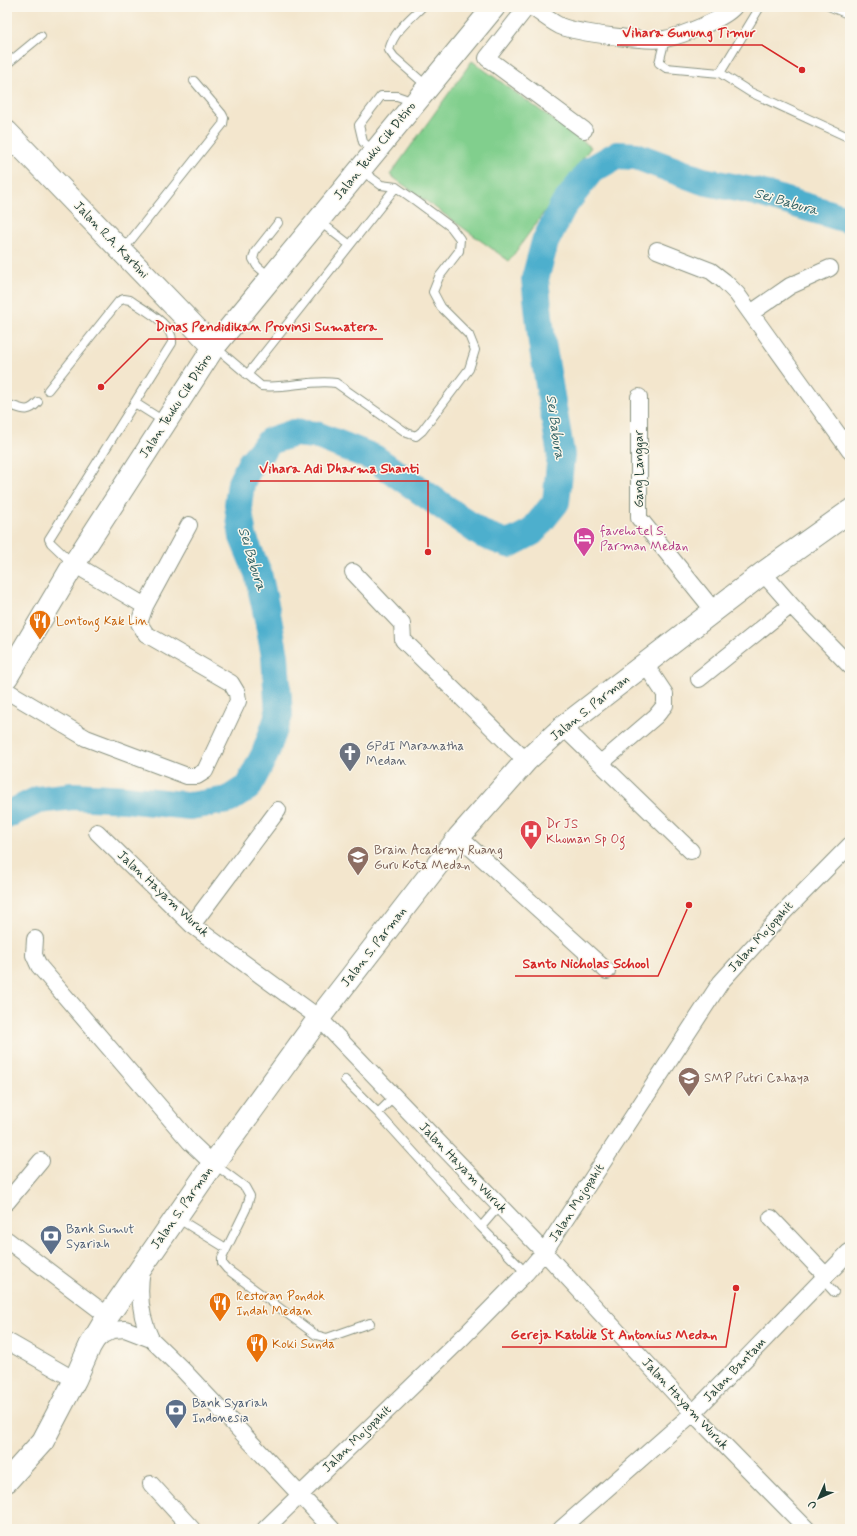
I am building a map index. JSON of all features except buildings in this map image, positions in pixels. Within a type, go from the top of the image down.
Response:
[{"type":"main road","name":"Jalan Teuku Cik Ditiro","points":[[7,677],[74,564],[214,347],[272,279],[494,7]]},
{"type":"main road","name":"Jalan R.A. Kartini","points":[[11,144],[122,251],[214,347]]},
{"type":"main road","name":"Jalan S. Parman","points":[[7,1481],[43,1441],[75,1380],[90,1346],[108,1316],[213,1164],[319,1018],[459,837],[526,761],[563,727],[763,573],[850,511]]},
{"type":"street","points":[[527,7],[487,58],[584,130]]},
{"type":"street","points":[[532,7],[560,26],[613,37],[665,39],[707,24],[730,12],[734,7]]},
{"type":"street","points":[[657,250],[711,271],[737,294],[850,451]]},
{"type":"street","points":[[751,313],[790,286],[830,268]]},
{"type":"street","name":"Gang Langgar","points":[[640,397],[639,518],[714,611]]},
{"type":"street","points":[[7,691],[86,738],[187,776],[197,776],[205,771],[238,701],[237,692],[231,684],[146,634],[140,624],[145,606],[189,525]]},
{"type":"street","points":[[74,564],[145,606]]},
{"type":"street","points":[[353,572],[402,624],[402,640],[526,761]]},
{"type":"street","points":[[763,573],[791,605],[850,666]]},
{"type":"street","points":[[699,679],[791,605]]},
{"type":"street","points":[[601,763],[656,716],[666,705],[664,694],[645,664]]},
{"type":"street","points":[[563,727],[692,850]]},
{"type":"street","points":[[192,925],[278,810]]},
{"type":"street","name":"Jalan Hayam Wuruk","points":[[97,832],[192,925],[319,1018],[544,1252],[693,1413],[807,1529]]},
{"type":"street","points":[[459,837],[607,971]]},
{"type":"street","name":"Jalan Mojopahit","points":[[265,1529],[526,1273],[544,1252],[721,982],[776,920],[850,845]]},
{"type":"street","points":[[35,939],[34,955],[39,966],[190,1142],[213,1164]]},
{"type":"street","points":[[7,1202],[41,1160]]},
{"type":"street","points":[[771,1218],[824,1278]]},
{"type":"street","points":[[7,1240],[108,1316]]},
{"type":"street","name":"Jalan Bantam","points":[[563,1528],[693,1413],[849,1252]]},
{"type":"street","points":[[142,1266],[139,1287],[141,1306],[144,1324],[151,1339],[184,1371],[332,1529]]},
{"type":"street","points":[[90,1346],[103,1335],[113,1330],[124,1329],[151,1339]]},
{"type":"street","points":[[7,1340],[75,1380]]},
{"type":"street","points":[[151,1484],[192,1529]]},
{"type":"lane","points":[[421,95],[389,50],[392,40],[398,30],[422,7]]},
{"type":"lane","points":[[720,73],[760,7]]},
{"type":"lane","points":[[831,7],[850,15]]},
{"type":"lane","points":[[7,64],[41,36]]},
{"type":"lane","points":[[665,39],[659,63],[662,66],[666,68],[720,73],[750,92],[850,138]]},
{"type":"lane","points":[[122,251],[223,124],[224,118],[222,114],[194,81]]},
{"type":"lane","points":[[374,153],[363,142],[359,125],[381,96],[421,95]]},
{"type":"lane","points":[[214,347],[261,386],[271,387],[324,381],[336,383],[407,433],[416,436],[422,431],[469,369],[475,350],[469,335],[441,307],[433,292],[439,277],[459,252],[460,239],[451,227],[396,187],[381,184],[361,169]]},
{"type":"lane","points":[[247,375],[396,187]]},
{"type":"lane","points":[[319,221],[350,245]]},
{"type":"lane","points":[[272,279],[257,266],[253,260],[255,252],[278,223]]},
{"type":"lane","points":[[48,390],[119,301],[124,299],[130,300],[159,320],[170,331],[172,343],[49,539],[51,543],[74,564]]},
{"type":"lane","points":[[7,404],[28,410],[32,409],[38,402]]},
{"type":"lane","points":[[135,402],[166,422]]},
{"type":"lane","points":[[345,1080],[378,1113],[481,1227],[526,1273]]},
{"type":"lane","points":[[378,1113],[394,1097]]},
{"type":"lane","points":[[213,1164],[245,1187],[250,1196],[246,1209],[226,1248],[222,1263],[227,1269],[316,1336],[327,1338],[370,1323]]},
{"type":"lane","points":[[481,1227],[499,1206]]},
{"type":"lane","points":[[177,1217],[226,1248]]},
{"type":"lane","points":[[824,1278],[834,1292]]},
{"type":"green space","points":[[472,61],[591,147],[509,261],[390,175]]},
{"type":"waterway","name":"Sei Babura","points":[[7,815],[38,800],[73,796],[126,799],[190,806],[228,800],[248,787],[265,754],[279,715],[275,656],[268,619],[258,573],[243,537],[238,505],[241,483],[251,463],[270,441],[294,433],[316,435],[374,458],[482,534],[509,544],[532,532],[556,502],[561,455],[542,343],[535,279],[545,242],[562,208],[591,170],[617,155],[636,156],[703,181],[756,192],[850,220]]},
{"type":"place","name":"Vihara Gunung Timur","points":[[802,70]]},
{"type":"place","name":"Dinas Pendidikan Provinsi Sumatera","points":[[101,387]]},
{"type":"place","name":"Vihara Adi Dharma Shanti","points":[[428,552]]},
{"type":"place","name":"favehotel S. Parman Medan","points":[[584,558]]},
{"type":"place","name":"Lontong Kak Lin","points":[[40,640]]},
{"type":"place","name":"GPdI Maranatha Medan","points":[[350,772]]},
{"type":"place","name":"Dr JS Khoman Sp Og","points":[[531,850]]},
{"type":"place","name":"Brain Academy Ruang Guru Kota Medan","points":[[358,876]]},
{"type":"place","name":"Santo Nicholas School","points":[[689,905]]},
{"type":"place","name":"SMP Putri Cahaya","points":[[689,1098]]},
{"type":"place","name":"Bank Sumut Syariah","points":[[51,1256]]},
{"type":"place","name":"Gereja Katolik St Antonius Medan","points":[[736,1288]]},
{"type":"place","name":"Restoran Pondok Indah Medan","points":[[220,1322]]},
{"type":"place","name":"Koki Sunda","points":[[257,1364]]},
{"type":"place","name":"Bank Syariah Indonesia","points":[[176,1430]]}]
